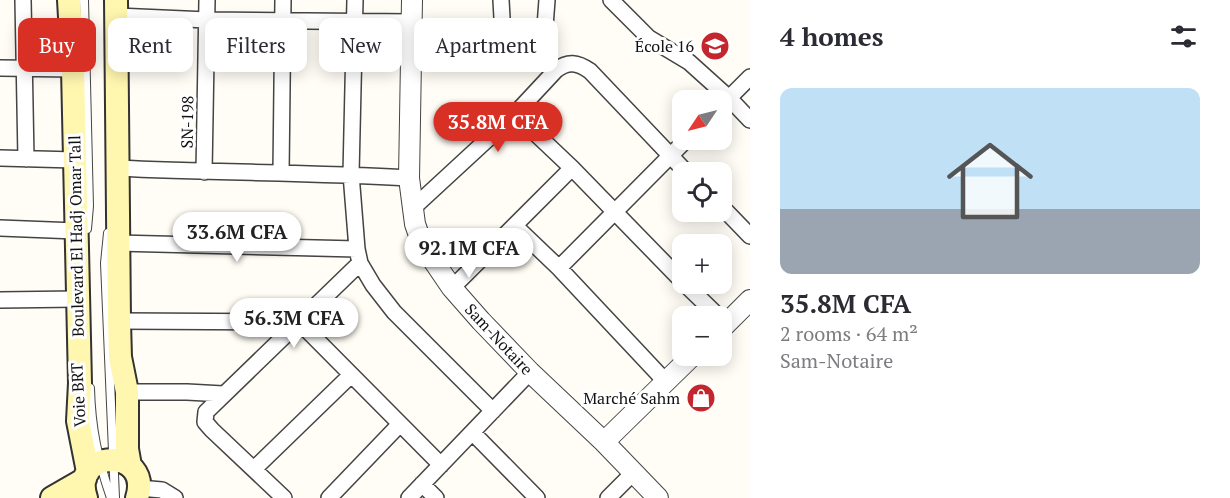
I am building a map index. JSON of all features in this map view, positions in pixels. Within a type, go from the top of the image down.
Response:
[{"type":"main road","name":"Boulevard El Hadj Omar Tall","points":[[69,0],[70,18]]},
{"type":"main road","name":"Boulevard El Hadj Omar Tall","points":[[100,473],[127,442],[127,392],[120,357],[113,177],[117,8]]},
{"type":"main road","name":"Boulevard El Hadj Omar Tall","points":[[73,72],[75,160],[83,240],[77,299],[80,383],[78,421],[100,473]]},
{"type":"main road","name":"Boulevard El Hadj Omar Tall","points":[[100,473],[136,473],[138,493]]},
{"type":"main road","points":[[52,498],[100,473]]},
{"type":"street","points":[[23,0],[23,18]]},
{"type":"street","name":"SN-198","points":[[207,0],[207,18]]},
{"type":"street","points":[[283,0],[283,18]]},
{"type":"street","points":[[354,18],[355,0]]},
{"type":"street","name":"Sam-Notaire","points":[[412,0],[409,178],[414,224],[422,244],[452,288],[530,372],[658,498]]},
{"type":"street","points":[[501,0],[502,18]]},
{"type":"street","points":[[546,18],[547,0]]},
{"type":"street","points":[[610,0],[649,38],[689,62],[715,90]]},
{"type":"street","points":[[117,8],[205,20]]},
{"type":"street","points":[[402,22],[411,22]]},
{"type":"street","points":[[558,68],[570,63],[582,65],[590,71],[675,162]]},
{"type":"street","points":[[0,68],[18,69]]},
{"type":"street","points":[[24,72],[26,159]]},
{"type":"street","name":"SN-198","points":[[204,172],[206,72]]},
{"type":"street","points":[[281,173],[282,72]]},
{"type":"street","points":[[353,72],[351,174],[359,256],[373,285],[394,312],[493,411]]},
{"type":"street","points":[[412,209],[515,114],[554,72]]},
{"type":"street","points":[[732,94],[750,77]]},
{"type":"street","points":[[732,106],[750,120]]},
{"type":"street","points":[[515,114],[572,168],[672,270]]},
{"type":"street","points":[[559,268],[613,210],[675,150]]},
{"type":"street","points":[[0,158],[75,160]]},
{"type":"street","points":[[452,288],[572,168]]},
{"type":"street","points":[[113,177],[204,172],[351,174],[409,178]]},
{"type":"street","points":[[732,217],[750,236]]},
{"type":"street","points":[[516,226],[559,268],[666,382]]},
{"type":"street","points":[[0,228],[83,240]]},
{"type":"street","points":[[117,243],[359,256]]},
{"type":"street","points":[[284,498],[205,422],[206,412],[299,322],[359,256]]},
{"type":"street","points":[[695,294],[706,306]]},
{"type":"street","points":[[0,300],[77,299]]},
{"type":"street","points":[[732,314],[750,300]]},
{"type":"street","points":[[119,321],[299,322],[441,465]]},
{"type":"street","points":[[603,442],[682,366]]},
{"type":"street","points":[[409,498],[530,372]]},
{"type":"street","points":[[254,469],[351,375]]},
{"type":"street","points":[[127,392],[223,394]]},
{"type":"street","points":[[329,498],[400,424]]},
{"type":"street","points":[[473,433],[537,498]]},
{"type":"street","points":[[608,498],[633,473]]},
{"type":"street","points":[[422,483],[436,498]]},
{"type":"street","points":[[138,493],[162,490],[175,498]]},
{"type":"lane","points":[[84,0],[88,206],[83,240],[87,273]]},
{"type":"lane","points":[[108,93],[113,177]]},
{"type":"lane","name":"Voie BRT","points":[[109,221],[105,263],[100,473],[113,498]]},
{"type":"lane","name":"Voie BRT","points":[[90,377],[91,420],[100,473],[113,498]]},
{"type":"place","name":"École 16","points":[[715,46]]},
{"type":"place","name":"Marché Sahm","points":[[701,398]]}]
